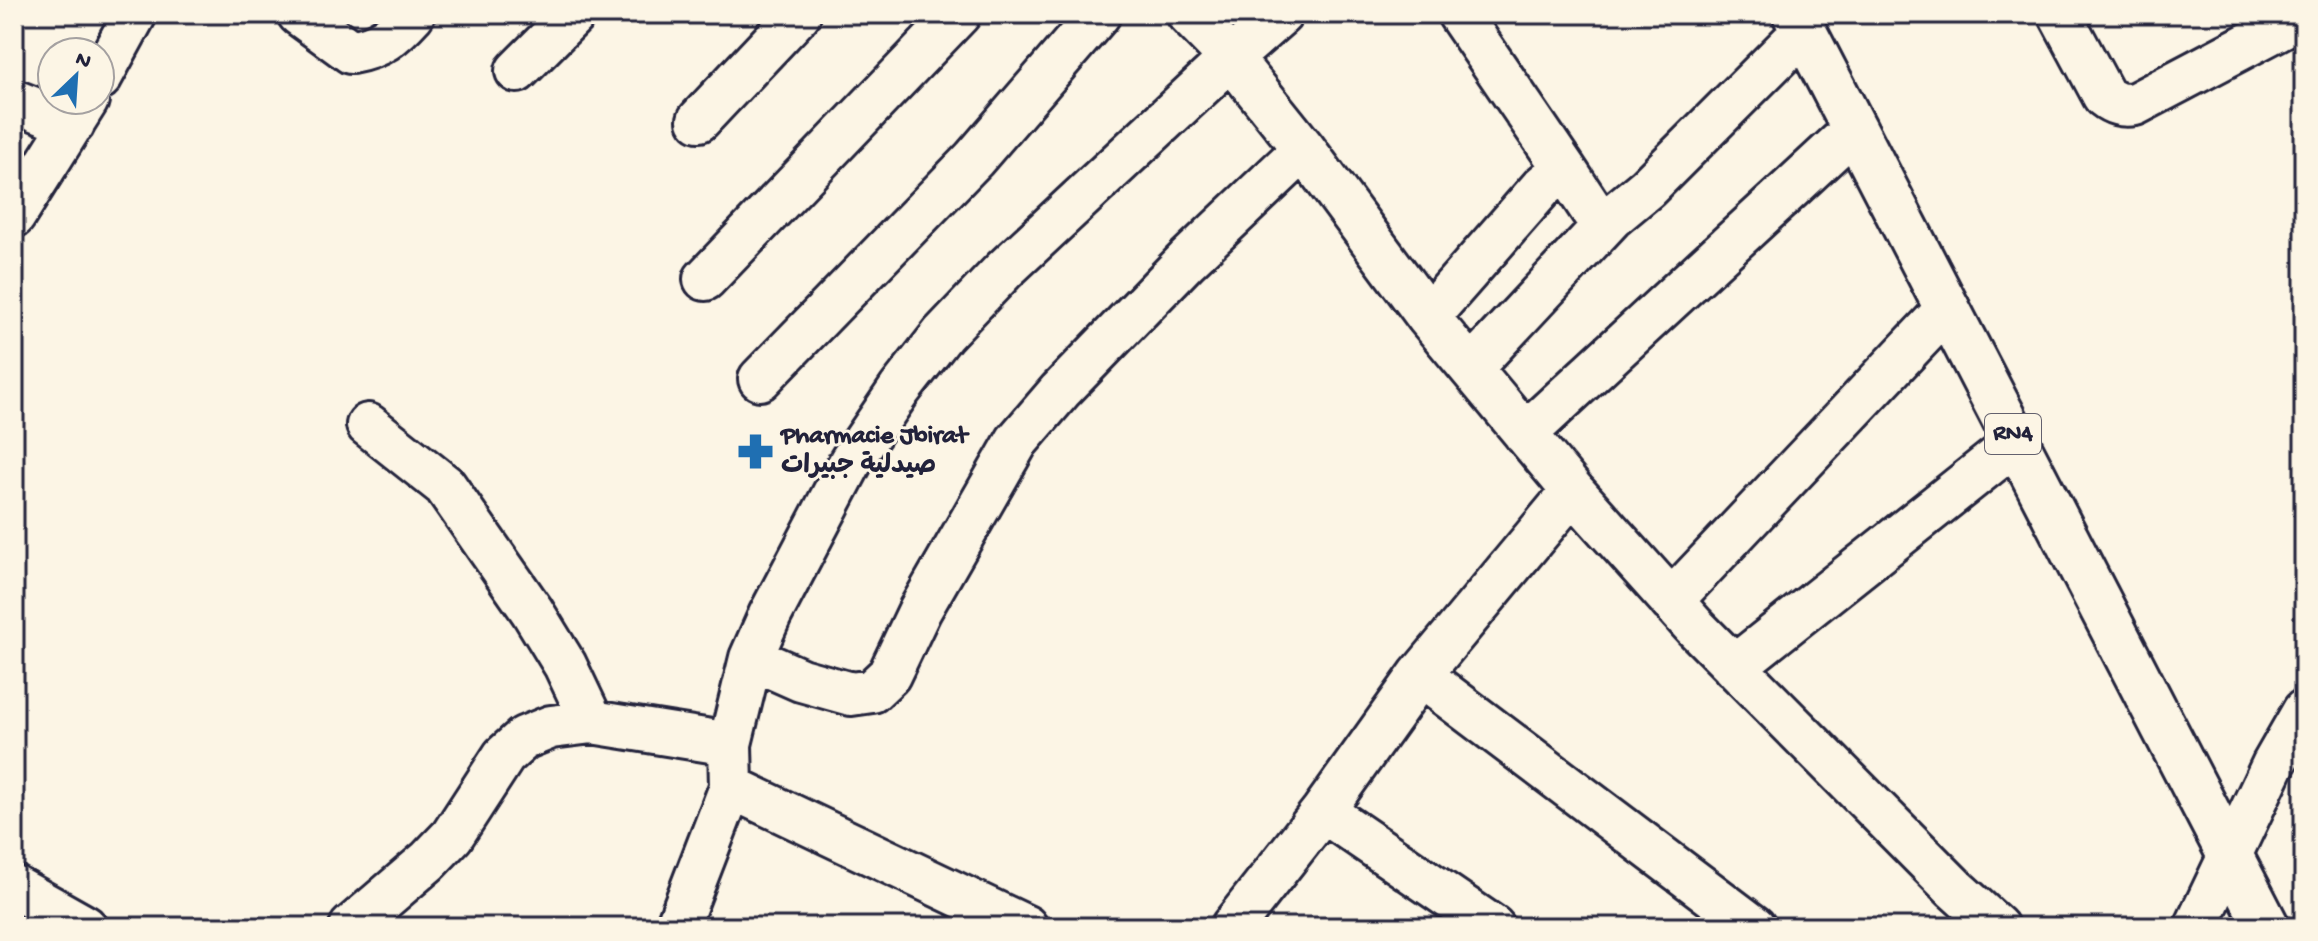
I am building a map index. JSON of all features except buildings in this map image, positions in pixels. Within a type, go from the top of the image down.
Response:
[{"type":"main road","name":"RN4","points":[[1799,22],[2267,927]]},
{"type":"street","points":[[116,49],[135,14]]},
{"type":"street","points":[[299,14],[351,52],[373,48],[398,31],[413,14]]},
{"type":"street","points":[[517,71],[574,14]]},
{"type":"street","points":[[699,120],[799,14]]},
{"type":"street","points":[[705,279],[959,14]]},
{"type":"street","points":[[760,379],[974,159],[1099,14]]},
{"type":"street","points":[[1188,14],[1231,58],[1304,149],[1428,317],[1573,491],[1734,667],[1955,889],[1997,927]]},
{"type":"street","points":[[677,927],[731,787],[730,744],[751,658],[770,615],[851,461],[900,389],[943,334],[1004,270],[1281,14]]},
{"type":"street","points":[[1459,14],[1593,212],[1612,217]]},
{"type":"street","points":[[2060,14],[2104,96],[2112,103],[2123,106],[2135,104],[2304,15]]},
{"type":"street","points":[[1471,368],[1612,217],[1647,188],[1799,22]]},
{"type":"street","points":[[14,101],[36,105]]},
{"type":"street","points":[[14,216],[77,116]]},
{"type":"street","points":[[1525,434],[1855,129]]},
{"type":"street","points":[[751,658],[801,680],[851,694],[872,691],[889,675],[920,610],[1017,441],[1060,391],[1187,260],[1304,149]]},
{"type":"street","points":[[1428,317],[1542,187],[1564,168]]},
{"type":"street","points":[[1671,601],[1948,308]]},
{"type":"street","points":[[368,425],[445,486],[532,611],[565,665],[592,722]]},
{"type":"street","points":[[1734,667],[2017,442]]},
{"type":"street","points":[[1232,927],[1323,811],[1420,675],[1573,491]]},
{"type":"street","points":[[1420,675],[1754,927]]},
{"type":"street","points":[[2196,927],[2273,765],[2304,711]]},
{"type":"street","points":[[351,927],[428,861],[452,836],[504,756],[524,738],[551,727],[592,722],[730,744]]},
{"type":"street","points":[[731,787],[1005,923]]},
{"type":"street","points":[[1323,811],[1493,927]]},
{"type":"street","points":[[14,887],[85,927]]},
{"type":"place","name":"Pharmacie Jbirat صيدلية جبيرات","points":[[755,452]]}]
